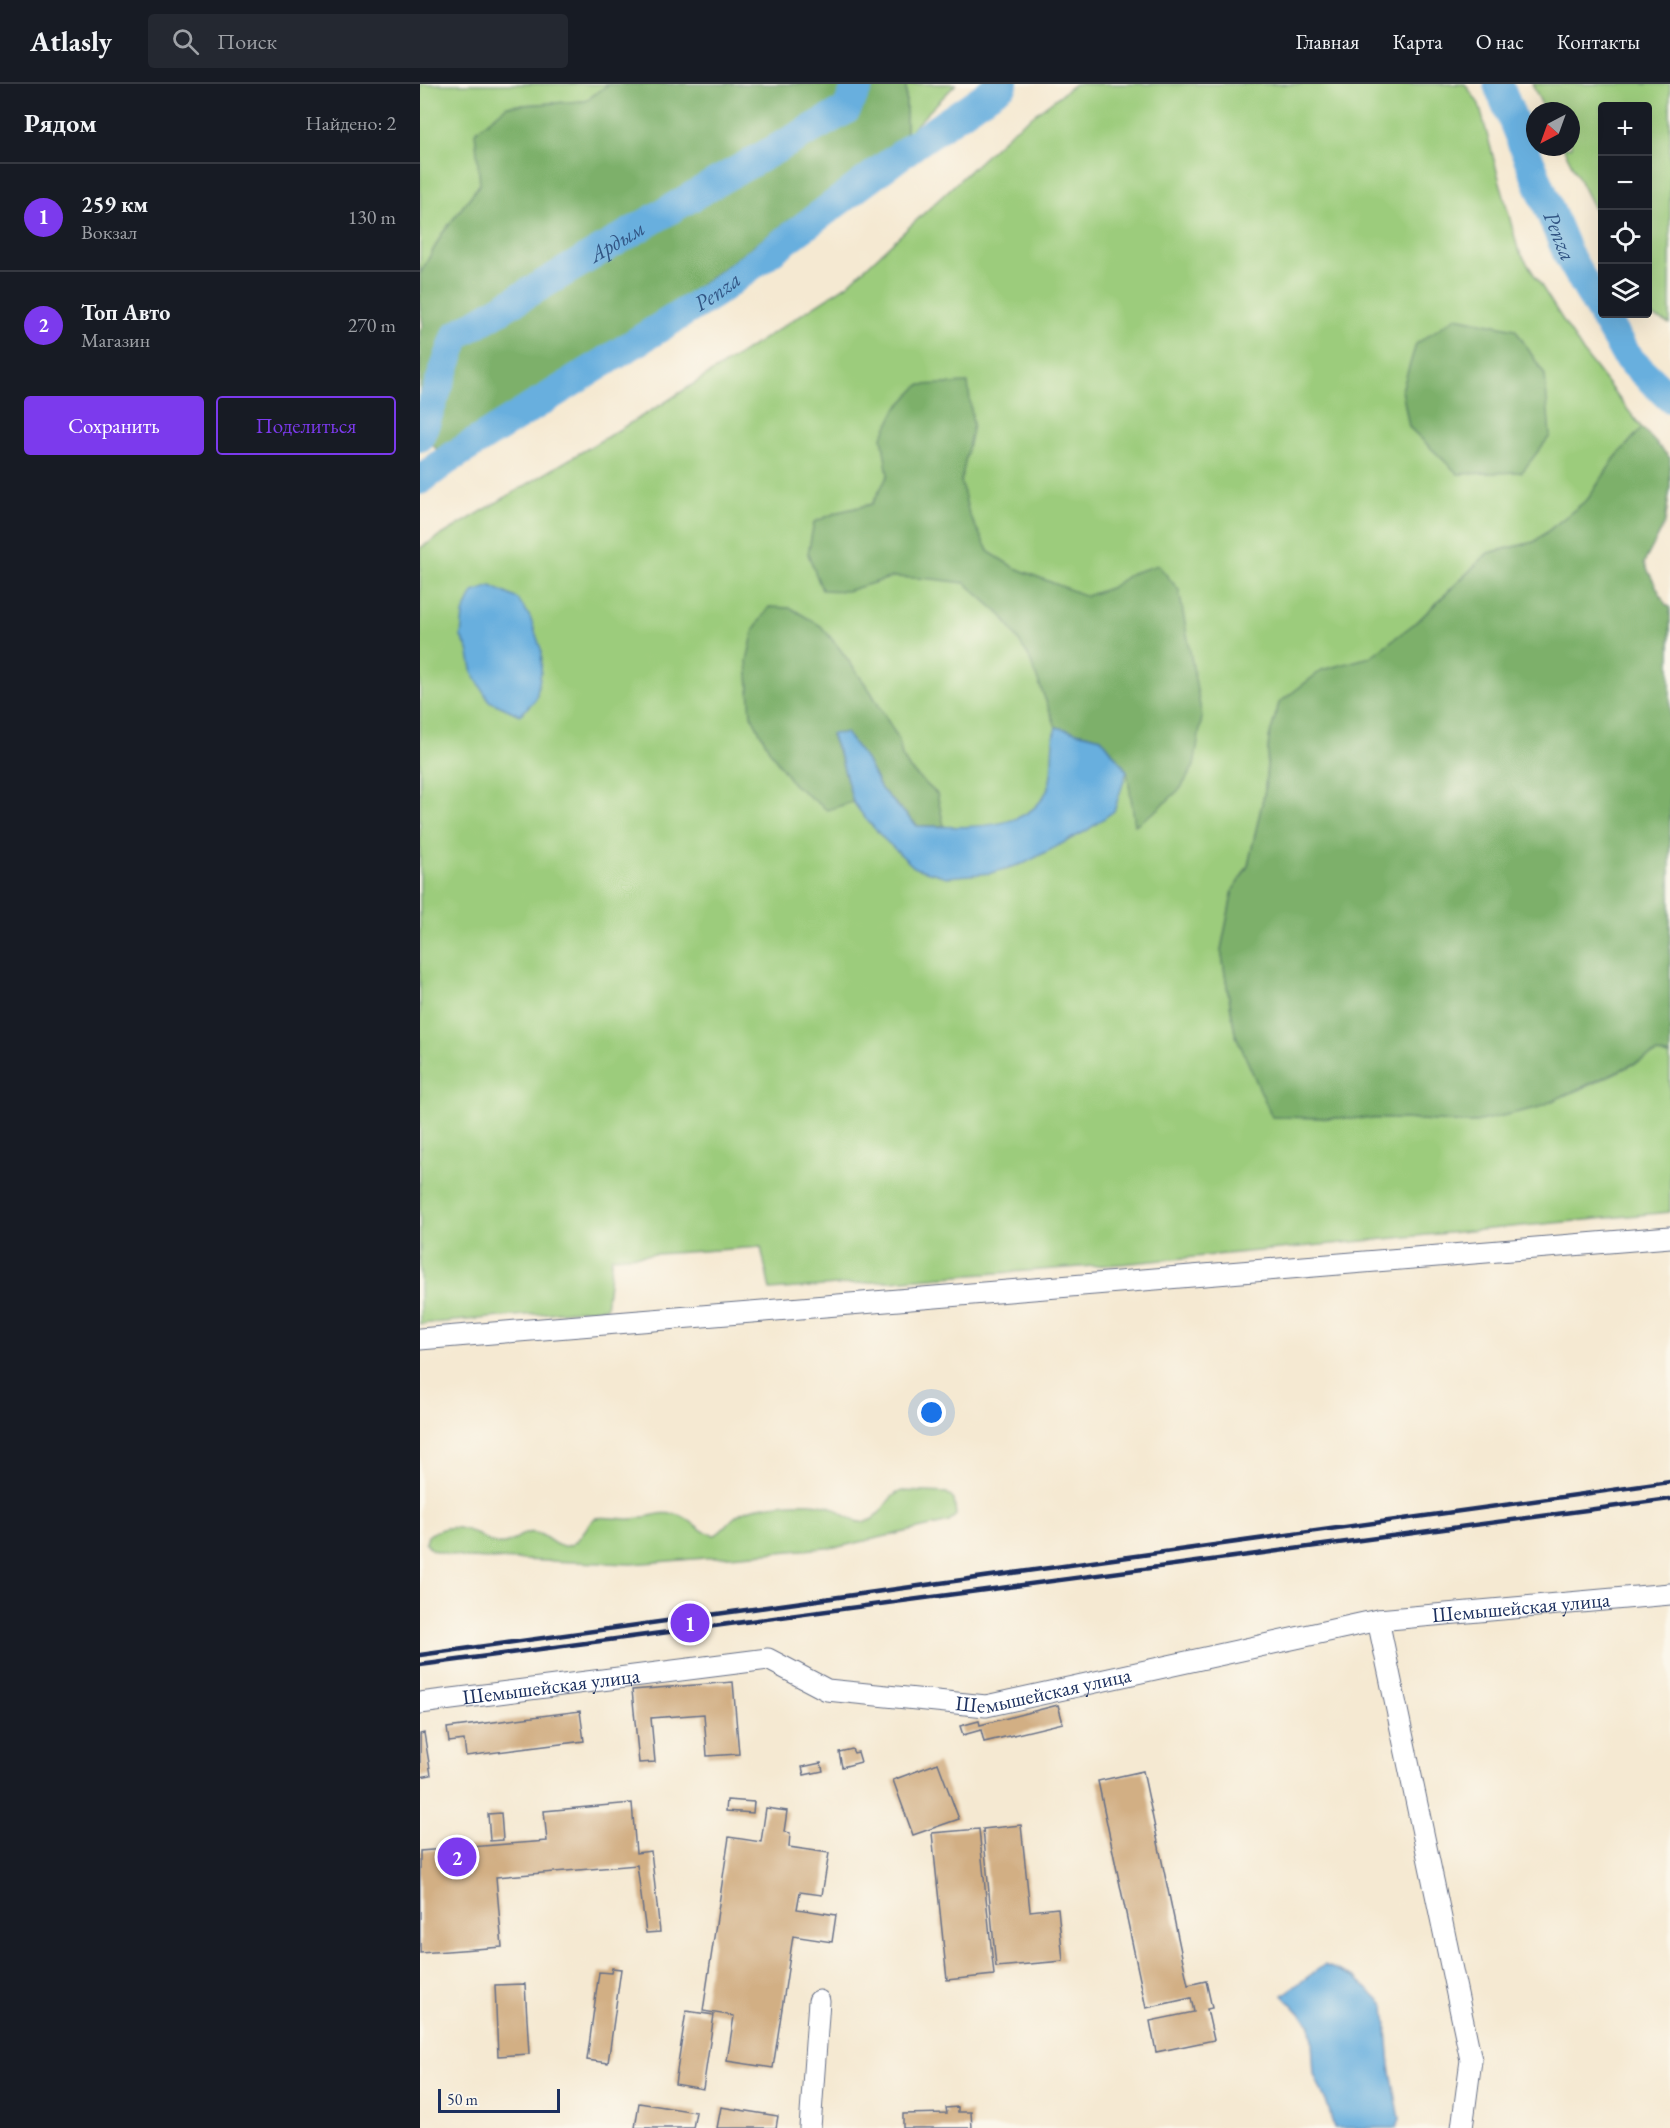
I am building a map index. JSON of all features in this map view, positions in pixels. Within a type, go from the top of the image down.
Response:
[{"type":"street","points":[[420,1339],[1670,1237]]},
{"type":"street","name":"Шемышейская улица","points":[[420,1703],[768,1659],[827,1690],[986,1706],[1378,1620],[1670,1594]]},
{"type":"street","points":[[1378,1620],[1471,2060],[1462,2128]]},
{"type":"street","points":[[810,2128],[819,2001]]},
{"type":"green space","points":[[420,84],[609,84],[585,101],[507,106],[480,184],[442,234],[420,274]]},
{"type":"green space","points":[[609,84],[906,84],[906,135],[681,299],[437,450],[420,429],[420,330],[423,325],[420,308],[420,274],[442,234],[480,184],[475,132],[507,106],[585,101]]},
{"type":"green space","points":[[906,84],[956,84],[906,135]]},
{"type":"green space","points":[[1075,84],[1465,84],[1479,104],[1518,249],[1583,352],[1642,428],[1615,458],[1588,499],[1534,542],[1488,553],[1419,620],[1370,658],[1322,670],[1269,738],[1265,790],[1248,866],[1233,890],[1221,950],[1235,1033],[1273,1117],[1404,1119],[1471,1123],[1579,1090],[1657,1053],[1670,1056],[1670,1212],[1121,1264],[770,1290],[761,1247],[612,1257],[606,1308],[420,1324],[420,548],[664,403],[847,285],[1011,132]]},
{"type":"green space","points":[[1532,84],[1670,84],[1670,324],[1652,316],[1652,102],[1598,102],[1598,217],[1568,156],[1580,156],[1580,102],[1541,102]]},
{"type":"green space","points":[[1456,317],[1515,329],[1545,375],[1550,436],[1522,472],[1458,474],[1409,427],[1402,390],[1416,344]]},
{"type":"green space","points":[[968,383],[973,425],[961,481],[969,514],[989,552],[1015,568],[1086,596],[1110,588],[1132,573],[1158,565],[1179,590],[1202,717],[1194,766],[1181,788],[1156,811],[1135,825],[1127,771],[1101,738],[1056,727],[1028,655],[1003,617],[965,583],[893,577],[847,591],[822,590],[808,554],[814,522],[838,512],[872,504],[888,475],[882,437],[896,409],[919,385]]},
{"type":"green space","points":[[1642,428],[1670,458],[1670,488],[1665,523],[1644,563],[1666,605],[1670,607],[1670,1056],[1657,1053],[1537,1108],[1471,1123],[1404,1119],[1272,1117],[1235,1033],[1221,950],[1233,890],[1248,866],[1265,790],[1269,738],[1279,703],[1322,670],[1370,657],[1419,620],[1488,553],[1534,542],[1588,499],[1615,458]]},
{"type":"green space","points":[[769,607],[791,608],[821,626],[840,649],[871,692],[899,740],[902,756],[910,769],[937,794],[944,826],[918,826],[881,789],[866,760],[845,733],[831,735],[842,762],[853,802],[827,810],[793,784],[770,751],[751,715],[747,661],[754,629]]},
{"type":"green space","points":[[902,1491],[947,1493],[954,1500],[956,1515],[949,1522],[838,1547],[632,1564],[466,1558],[432,1550],[426,1543],[428,1536],[434,1532],[445,1528],[457,1528],[470,1531],[497,1544],[508,1543],[530,1532],[540,1534],[560,1546],[565,1546],[574,1543],[595,1518],[632,1519],[667,1513],[684,1517],[705,1532],[715,1535],[736,1516],[744,1512],[768,1505],[796,1503],[831,1507],[851,1519],[864,1522],[876,1517],[896,1494]]},
{"type":"water","points":[[491,586],[518,599],[530,617],[542,652],[536,699],[520,715],[489,701],[473,674],[468,649],[461,637],[463,614],[473,592]]},
{"type":"water","points":[[1056,727],[1101,738],[1127,771],[1114,811],[1086,831],[1025,863],[991,873],[947,877],[915,868],[865,818],[853,802],[842,762],[831,734],[846,733],[866,760],[881,789],[917,826],[954,827],[995,824],[1014,819],[1030,811],[1042,799],[1050,781]]},
{"type":"water","points":[[1324,1965],[1355,1977],[1385,2006],[1390,2066],[1400,2119],[1397,2128],[1334,2128],[1328,2106],[1314,2074],[1311,2025],[1283,1995]]},
{"type":"building","points":[[733,1682],[739,1754],[707,1756],[704,1714],[651,1718],[655,1762],[639,1763],[632,1690]]},
{"type":"building","points":[[1058,1705],[1063,1723],[984,1742],[981,1730],[963,1735],[960,1726],[979,1721],[980,1725]]},
{"type":"building","points":[[580,1711],[584,1741],[466,1756],[464,1740],[449,1742],[447,1728]]},
{"type":"building","points":[[424,1733],[431,1775],[420,1777],[420,1734]]},
{"type":"building","points":[[852,1749],[854,1753],[858,1752],[861,1762],[842,1767],[839,1752]]},
{"type":"building","points":[[821,1763],[823,1771],[804,1775],[802,1767]]},
{"type":"building","points":[[938,1763],[959,1819],[913,1835],[893,1780]]},
{"type":"building","points":[[1143,1771],[1188,1985],[1206,1981],[1212,2008],[1207,2009],[1214,2040],[1156,2052],[1150,2021],[1194,2012],[1191,1998],[1146,2008],[1098,1781]]},
{"type":"building","points":[[727,1800],[754,1802],[753,1813],[726,1811]]},
{"type":"building","points":[[632,1803],[636,1853],[651,1851],[660,1932],[646,1933],[637,1865],[496,1877],[502,1947],[420,1953],[420,1851],[547,1841],[544,1811]]},
{"type":"building","points":[[766,1808],[787,1811],[784,1832],[790,1833],[789,1847],[829,1853],[822,1895],[800,1892],[797,1909],[836,1915],[832,1942],[793,1936],[773,2068],[727,2061],[734,2016],[703,2011],[729,1837],[761,1842]]},
{"type":"building","points":[[501,1813],[503,1840],[490,1841],[488,1814]]},
{"type":"building","points":[[1021,1825],[1030,1911],[1058,1908],[1063,1961],[996,1967],[983,1829]]},
{"type":"building","points":[[979,1829],[994,1975],[947,1980],[932,1833]]},
{"type":"building","points":[[612,1968],[621,1969],[608,2063],[587,2060],[599,1972],[611,1973]]},
{"type":"building","points":[[525,1984],[529,2054],[498,2056],[495,1985]]},
{"type":"building","points":[[686,2011],[714,2015],[703,2089],[675,2084]]},
{"type":"building","points":[[639,2103],[696,2112],[693,2128],[635,2128]]},
{"type":"building","points":[[721,2107],[778,2116],[776,2128],[717,2128]]},
{"type":"building","points":[[958,2107],[958,2112],[971,2112],[972,2128],[903,2128],[903,2114],[947,2113],[946,2108]]},
{"type":"waterway","name":"Ардым","points":[[420,437],[457,335],[720,180],[846,110],[859,84]]},
{"type":"waterway","name":"Penza","points":[[420,480],[447,460],[715,293],[914,145],[1003,84]]},
{"type":"waterway","name":"Penza","points":[[1498,84],[1568,255],[1627,357],[1670,398]]},
{"type":"railway","points":[[420,1655],[1670,1482]]},
{"type":"railway","points":[[420,1665],[1670,1499]]},
{"type":"place","name":"259 км","points":[[690,1623]]},
{"type":"place","name":"Топ Авто","points":[[457,1857]]}]
